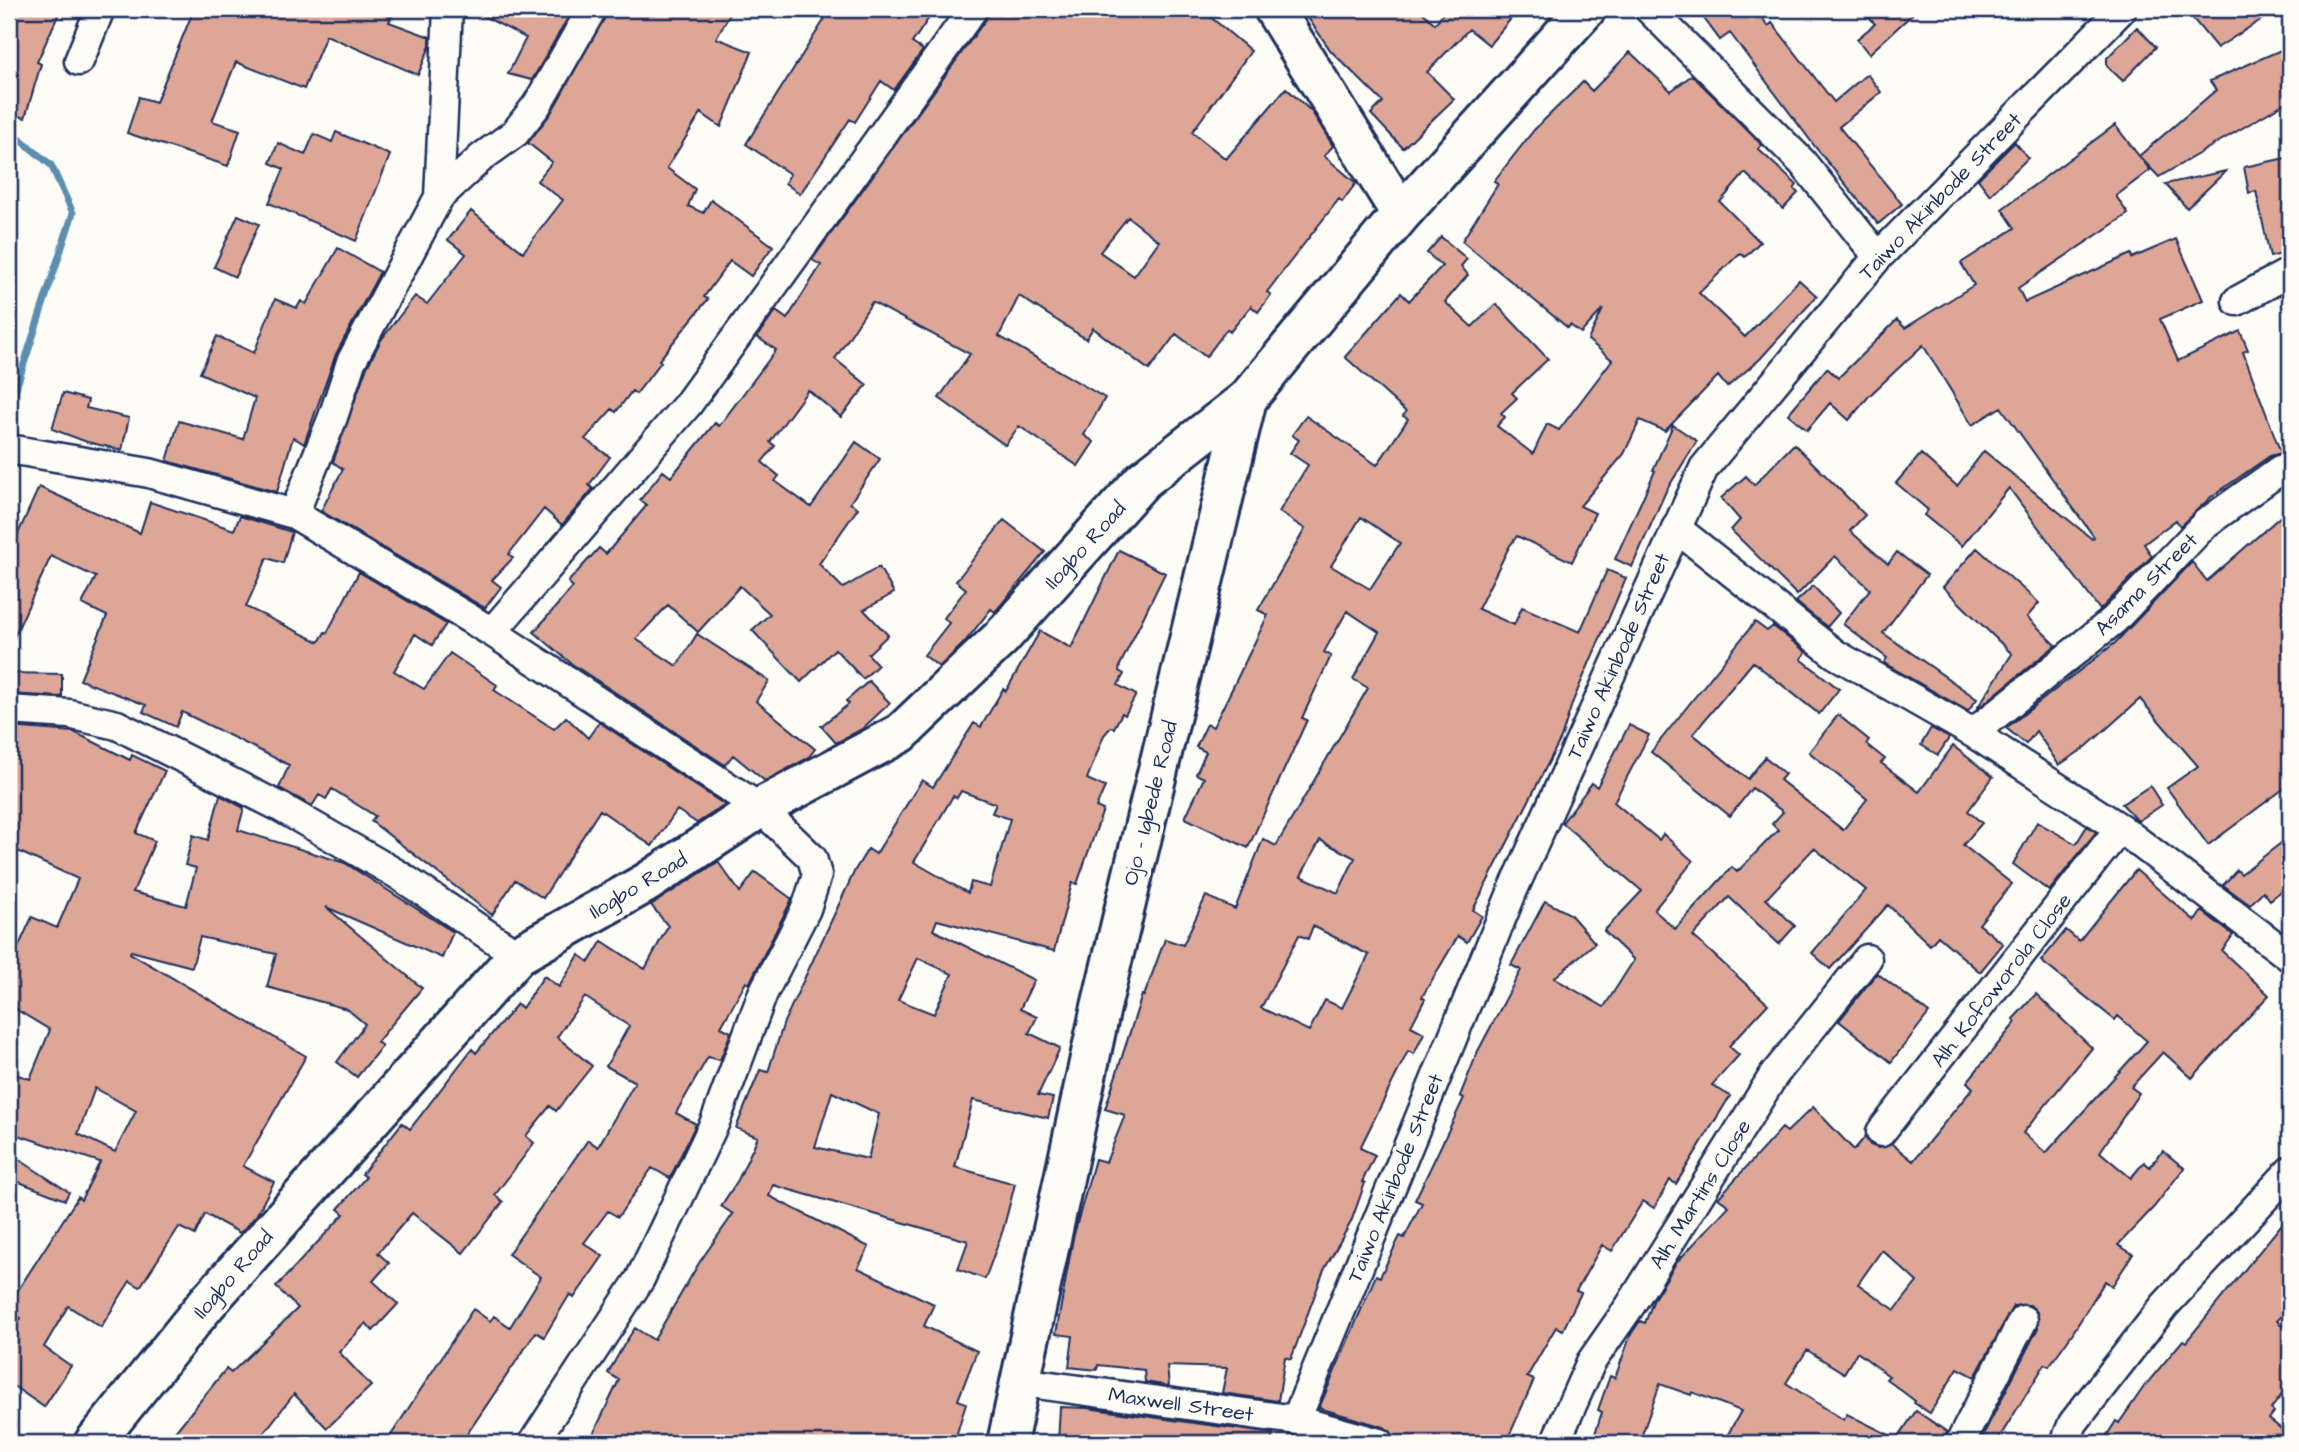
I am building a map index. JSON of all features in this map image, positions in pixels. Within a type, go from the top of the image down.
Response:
[{"type":"main road","points":[[1274,9],[1401,214]]},
{"type":"main road","name":"Ojo - Igbede Road","points":[[1007,1443],[1101,1007],[1247,399],[1401,214],[1586,9]]},
{"type":"main road","name":"Ilogbo Road","points":[[94,1443],[207,1303],[518,955],[646,883],[760,808],[901,733],[1001,638],[1143,480],[1247,399]]},
{"type":"street","points":[[79,61],[100,9]]},
{"type":"street","points":[[439,197],[448,9]]},
{"type":"street","points":[[294,514],[333,417],[351,362],[439,197],[523,124],[537,105],[592,9]]},
{"type":"street","points":[[492,632],[688,404],[973,9]]},
{"type":"street","points":[[1649,9],[1802,162],[1878,257]]},
{"type":"street","name":"Taiwo Akinbode Street","points":[[1296,1420],[1513,890],[1704,468],[1878,257],[2122,9]]},
{"type":"street","points":[[2236,301],[2290,272]]},
{"type":"street","points":[[15,450],[149,473],[294,514],[492,632],[760,808],[812,858],[817,875],[806,909],[763,993],[715,1122],[640,1279],[533,1443]]},
{"type":"street","name":"Asama Street","points":[[1973,733],[2115,620],[2206,523],[2280,470],[2290,469]]},
{"type":"street","points":[[1676,528],[1835,654],[1973,733],[2120,828],[2290,957]]},
{"type":"street","points":[[9,710],[69,714],[117,725],[282,808],[385,867],[518,955]]},
{"type":"street","name":"Alh. Kofoworola Close","points":[[1881,1132],[2120,828]]},
{"type":"street","name":"Alh. Martins Close","points":[[1555,1443],[1591,1362],[1630,1306],[1774,1074],[1867,959]]},
{"type":"street","points":[[2065,1443],[2073,1423],[2148,1326],[2290,1171]]},
{"type":"street","points":[[1960,1443],[2023,1320]]},
{"type":"street","name":"Maxwell Street","points":[[1022,1382],[1296,1420],[1379,1443]]},
{"type":"building","points":[[9,9],[61,9],[37,62],[41,64],[25,118],[9,113],[9,65],[16,43],[9,40]]},
{"type":"building","points":[[194,9],[395,9],[389,22],[430,37],[430,46],[418,75],[326,35],[304,89],[236,62],[212,121],[240,130],[228,166],[127,133],[139,97],[156,102]]},
{"type":"building","points":[[470,9],[573,9],[532,80],[508,74],[526,38]]},
{"type":"building","points":[[609,9],[733,9],[716,38],[752,52],[721,127],[701,113],[667,168],[695,189],[688,206],[703,213],[711,200],[773,246],[751,276],[730,261],[704,297],[708,299],[659,360],[661,362],[636,394],[632,391],[616,412],[612,409],[585,439],[610,457],[589,485],[593,489],[562,525],[544,509],[509,554],[513,558],[492,580],[501,587],[485,608],[321,511],[343,469],[333,462],[366,369],[381,340],[415,296],[427,304],[466,254],[448,240],[471,211],[523,252],[563,200],[537,181],[552,162],[528,143],[551,113]]},
{"type":"building","points":[[831,9],[935,9],[912,43],[923,50],[894,90],[881,81],[855,122],[850,119],[800,194],[785,183],[790,174],[746,144]]},
{"type":"building","points":[[989,9],[1201,9],[1251,51],[1192,132],[1226,159],[1286,88],[1312,112],[1333,146],[1324,156],[1356,183],[1342,202],[1339,199],[1267,292],[1271,295],[1258,312],[1251,306],[1230,332],[1227,329],[1206,357],[1176,334],[1149,370],[1093,328],[1086,339],[1019,296],[999,336],[1105,398],[1084,435],[1094,442],[1078,466],[1019,426],[1005,445],[939,398],[970,354],[872,302],[835,359],[867,385],[841,417],[808,390],[770,442],[775,446],[762,462],[779,476],[775,481],[811,507],[856,442],[880,459],[850,503],[858,508],[819,564],[843,588],[879,567],[894,593],[864,610],[888,635],[868,654],[878,665],[863,679],[835,649],[801,682],[752,630],[770,614],[740,586],[698,632],[668,605],[636,639],[677,666],[697,634],[769,681],[756,701],[815,749],[808,758],[765,781],[733,755],[725,765],[572,664],[534,632],[573,587],[568,582],[599,548],[606,554],[647,505],[640,500],[663,471],[671,477],[715,423],[719,426],[776,350],[757,337],[776,311],[787,319],[821,265],[812,260],[986,19]],"holes":[[[1128,217],[1159,241],[1134,276],[1100,252]]]},
{"type":"building","points":[[1302,9],[1419,9],[1435,24],[1445,10],[1443,9],[1519,9],[1489,45],[1469,29],[1427,72],[1454,99],[1403,148],[1371,114],[1383,102],[1331,51]]},
{"type":"building","points":[[1697,9],[1756,9],[1768,26],[1772,23],[1834,102],[1867,74],[1881,92],[1839,127],[1902,204],[1878,224],[1816,148],[1730,33],[1720,40]]},
{"type":"building","points":[[1860,9],[1918,9],[1869,54],[1857,39],[1875,24]]},
{"type":"building","points":[[2185,9],[2278,9],[2217,48]]},
{"type":"building","points":[[2137,27],[2156,47],[2123,81],[2107,66],[2107,58]]},
{"type":"building","points":[[2290,46],[2290,100],[2159,177],[2140,157],[2150,170],[2116,196],[2128,214],[2018,288],[2025,302],[2131,254],[2132,258],[2176,239],[2203,300],[2160,319],[2178,361],[2240,331],[2248,350],[2243,352],[2281,453],[2270,456],[2211,497],[2180,526],[2176,520],[2144,544],[2152,556],[2100,610],[2009,488],[1962,546],[1924,515],[1928,510],[1896,483],[1921,454],[1957,486],[1984,451],[2092,539],[2094,537],[2001,407],[1972,425],[1923,345],[1869,396],[1849,420],[1830,403],[1807,430],[1788,414],[1827,368],[1838,378],[1897,320],[1905,328],[1974,285],[1961,263],[2015,228],[2002,209],[2115,125],[2139,156],[2216,90],[2210,81]]},
{"type":"building","points":[[1630,52],[1671,91],[1692,75],[1762,145],[1758,149],[1797,185],[1794,189],[1798,193],[1783,209],[1745,173],[1720,202],[1760,242],[1745,257],[1740,253],[1699,293],[1745,337],[1799,280],[1817,296],[1760,359],[1727,387],[1718,376],[1665,431],[1640,420],[1624,454],[1580,506],[1595,513],[1572,562],[1517,536],[1478,609],[1514,625],[1522,607],[1580,632],[1607,570],[1626,578],[1573,701],[1561,738],[1473,910],[1482,916],[1467,942],[1458,936],[1422,997],[1425,999],[1411,1026],[1424,1033],[1414,1054],[1408,1051],[1360,1148],[1375,1155],[1362,1182],[1365,1183],[1351,1222],[1324,1270],[1291,1359],[1285,1357],[1278,1401],[1222,1393],[1227,1368],[1167,1366],[1169,1386],[1145,1382],[1144,1370],[1098,1365],[1097,1370],[1069,1367],[1073,1336],[1056,1334],[1073,1238],[1095,1159],[1106,1162],[1125,1115],[1105,1109],[1142,995],[1144,996],[1165,939],[1183,945],[1206,896],[1235,909],[1263,839],[1276,846],[1368,688],[1353,679],[1379,632],[1347,611],[1324,652],[1331,656],[1302,718],[1307,720],[1248,848],[1185,818],[1204,778],[1196,774],[1206,752],[1196,747],[1207,724],[1213,727],[1234,685],[1268,615],[1258,610],[1305,529],[1279,512],[1308,465],[1290,453],[1299,440],[1292,435],[1306,416],[1377,465],[1408,419],[1403,416],[1406,412],[1345,357],[1401,293],[1409,301],[1442,266],[1427,253],[1441,237],[1467,259],[1461,266],[1468,275],[1445,302],[1472,327],[1496,304],[1548,359],[1512,393],[1517,398],[1501,413],[1505,417],[1497,426],[1533,454],[1547,424],[1559,430],[1612,360],[1588,340],[1603,309],[1581,333],[1570,325],[1568,328],[1462,241],[1498,184],[1494,181],[1534,130],[1583,82],[1592,91]],"holes":[[[1361,517],[1400,543],[1370,589],[1331,566]],[[1320,840],[1355,858],[1338,893],[1301,876]],[[1313,926],[1369,955],[1342,1008],[1325,1000],[1309,1031],[1261,1008],[1299,935],[1308,939]]]},
{"type":"building","points":[[336,132],[390,155],[356,241],[269,203],[284,169],[270,163],[278,143],[305,155],[314,134],[332,142]]},
{"type":"building","points":[[2015,142],[2028,158],[1990,195],[1978,179]]},
{"type":"building","points":[[2290,157],[2290,252],[2270,257],[2256,191],[2249,193],[2244,167]]},
{"type":"building","points":[[2226,171],[2187,208],[2165,184]]},
{"type":"building","points":[[238,215],[259,224],[235,277],[214,267]]},
{"type":"building","points":[[338,248],[380,272],[336,354],[304,444],[293,437],[277,492],[167,461],[179,421],[243,439],[255,398],[200,373],[217,336],[254,353],[275,299],[297,308],[301,301],[306,304]]},
{"type":"building","points":[[63,393],[88,400],[86,408],[129,418],[122,450],[87,442],[52,429]]},
{"type":"building","points":[[1673,425],[1697,441],[1666,491],[1632,567],[1615,559]]},
{"type":"building","points":[[1794,444],[1865,515],[1850,531],[1888,564],[1897,552],[1927,575],[1883,633],[1977,699],[1968,711],[1884,663],[1887,658],[1843,624],[1870,589],[1835,556],[1797,595],[1731,530],[1740,520],[1721,498],[1746,476],[1754,485]]},
{"type":"building","points":[[39,487],[140,533],[150,502],[234,530],[240,516],[292,532],[283,563],[267,558],[246,607],[319,642],[325,632],[327,633],[359,572],[446,624],[432,645],[415,634],[394,671],[424,689],[450,653],[497,685],[494,690],[554,729],[566,717],[588,738],[599,722],[725,805],[697,823],[677,810],[652,846],[600,810],[543,898],[515,880],[492,915],[371,821],[375,816],[332,789],[326,799],[319,795],[312,806],[279,788],[289,765],[182,712],[176,727],[143,712],[146,705],[80,680],[107,616],[82,604],[96,577],[51,556],[9,648],[9,554]]},
{"type":"building","points":[[2290,508],[2290,784],[2208,845],[2167,788],[2198,766],[2140,699],[2086,747],[2059,765],[2036,731],[2026,744],[2006,728],[2115,643],[2192,562],[2207,581]]},
{"type":"building","points":[[1004,520],[1045,552],[995,612],[991,609],[964,643],[939,667],[924,655],[949,623],[944,618],[966,589],[956,581]]},
{"type":"building","points":[[1977,548],[2039,603],[2027,617],[2056,645],[1976,710],[2012,654],[1943,587]]},
{"type":"building","points":[[1119,550],[1165,573],[1120,665],[1119,671],[1124,674],[1118,685],[1136,695],[1125,715],[1122,713],[1114,728],[1111,727],[1104,735],[1087,779],[1105,787],[1096,807],[1103,810],[1077,884],[1072,883],[1054,951],[937,920],[933,930],[1034,980],[1020,1009],[1037,1017],[1029,1033],[1060,1048],[1038,1095],[1053,1098],[1048,1118],[973,1100],[955,1167],[1015,1184],[1003,1230],[985,1279],[958,1269],[968,1241],[773,1185],[769,1196],[869,1247],[858,1268],[934,1304],[924,1326],[977,1351],[958,1400],[966,1403],[954,1443],[589,1443],[619,1380],[608,1373],[625,1343],[635,1328],[654,1340],[699,1263],[733,1214],[721,1206],[738,1180],[758,1137],[736,1128],[760,1070],[768,1072],[784,1022],[855,870],[868,849],[876,854],[922,780],[933,787],[974,723],[981,727],[1003,689],[1006,691],[1040,631],[1071,648]],"holes":[[[961,791],[996,804],[992,813],[1010,819],[990,887],[971,882],[968,893],[914,862],[953,796],[957,798]],[[918,958],[952,974],[934,1014],[898,1000]],[[832,1092],[879,1114],[868,1159],[815,1147]]]},
{"type":"building","points":[[1813,586],[1839,613],[1827,627],[1796,602]]},
{"type":"building","points":[[1755,622],[1767,631],[1773,626],[1806,652],[1801,659],[1839,689],[1819,714],[1753,662],[1693,734],[1748,779],[1765,757],[1785,774],[1780,780],[1843,830],[1867,799],[1809,752],[1838,715],[1869,740],[1866,744],[1885,759],[1881,763],[1919,792],[1953,746],[1993,777],[1968,811],[1982,823],[1963,845],[2012,884],[1979,924],[2003,944],[1980,972],[1938,936],[1930,945],[1888,905],[1830,969],[1812,953],[1866,890],[1814,848],[1766,899],[1795,926],[1779,944],[1729,897],[1693,936],[1768,1004],[1729,1046],[1739,1055],[1712,1085],[1730,1096],[1676,1184],[1670,1180],[1654,1208],[1643,1201],[1612,1251],[1602,1245],[1576,1291],[1581,1293],[1563,1330],[1556,1327],[1527,1377],[1534,1380],[1506,1443],[1419,1443],[1398,1437],[1396,1442],[1391,1432],[1384,1427],[1319,1408],[1376,1275],[1380,1277],[1400,1236],[1404,1238],[1422,1203],[1415,1200],[1464,1098],[1460,1096],[1478,1051],[1521,970],[1511,965],[1545,901],[1570,914],[1595,943],[1554,978],[1604,1007],[1634,960],[1604,931],[1642,891],[1562,823],[1592,783],[1597,787],[1629,725],[1649,735],[1614,802],[1659,840],[1663,834],[1693,861],[1654,910],[1675,929],[1732,867],[1737,872],[1778,830],[1772,824],[1783,812],[1752,788],[1730,816],[1651,752]]},
{"type":"building","points":[[9,673],[62,674],[62,697],[9,694]]},
{"type":"building","points":[[869,681],[890,703],[862,729],[836,743],[821,726],[849,704],[846,701]]},
{"type":"building","points":[[9,727],[74,732],[130,760],[132,755],[165,771],[136,833],[155,841],[133,892],[186,906],[196,868],[185,865],[193,835],[208,840],[220,795],[244,808],[238,830],[345,863],[453,932],[442,958],[326,907],[422,988],[377,1042],[382,1046],[357,1077],[337,1062],[365,1024],[347,1009],[267,987],[276,954],[200,937],[192,967],[131,951],[130,953],[306,1056],[243,1166],[274,1182],[256,1216],[240,1233],[205,1214],[195,1235],[179,1227],[140,1287],[130,1281],[101,1327],[68,1306],[44,1347],[71,1366],[44,1407],[9,1383],[9,1336],[21,1318],[9,1311],[9,1304],[78,1197],[81,1200],[100,1162],[9,1132],[9,1072],[30,1079],[50,1030],[9,1005],[9,968],[32,917],[57,928],[78,879],[9,847]],"holes":[[[95,1088],[136,1111],[115,1152],[78,1134]]]},
{"type":"building","points":[[1931,728],[1949,738],[1938,755],[1921,745]]},
{"type":"building","points":[[2150,786],[2162,805],[2138,821],[2122,804]]},
{"type":"building","points":[[2037,822],[2076,844],[2087,826],[2096,832],[2049,891],[2013,864]]},
{"type":"building","points":[[2290,836],[2290,884],[2270,900],[2263,891],[2250,905],[2223,885],[2237,870],[2241,874]]},
{"type":"building","points":[[718,862],[740,892],[755,872],[792,899],[749,984],[746,982],[721,1027],[731,1032],[720,1060],[708,1057],[676,1113],[696,1124],[670,1178],[652,1168],[618,1217],[608,1211],[584,1243],[603,1256],[574,1298],[570,1294],[544,1337],[536,1332],[461,1443],[386,1443],[473,1309],[490,1321],[494,1316],[510,1327],[541,1277],[508,1254],[588,1140],[598,1147],[635,1082],[606,1066],[629,1026],[585,997],[557,1037],[592,1066],[556,1111],[550,1106],[526,1136],[534,1143],[495,1195],[503,1202],[463,1253],[412,1213],[378,1253],[389,1263],[373,1281],[398,1304],[373,1331],[366,1323],[339,1352],[371,1386],[327,1428],[294,1394],[256,1443],[166,1443],[226,1369],[231,1373],[298,1308],[276,1287],[344,1214],[338,1209],[366,1177],[362,1174],[402,1123],[410,1129],[472,1049],[476,1053],[517,1004],[522,1008],[544,976],[559,987],[579,955],[589,962],[602,941],[645,969],[668,926],[651,905]]},
{"type":"building","points":[[2136,870],[2195,921],[2202,911],[2233,935],[2222,951],[2269,995],[2192,1078],[2163,1052],[2131,1087],[2139,1093],[2100,1152],[2131,1178],[2144,1162],[2150,1167],[2163,1151],[2184,1168],[2154,1207],[2118,1245],[2133,1254],[2112,1286],[2105,1281],[2049,1366],[2045,1364],[1996,1443],[1979,1443],[2038,1328],[2037,1312],[2030,1305],[2013,1306],[1975,1377],[1958,1368],[1930,1413],[1914,1403],[1915,1401],[1886,1379],[1889,1376],[1857,1352],[1844,1373],[1807,1350],[1786,1383],[1844,1420],[1847,1414],[1897,1439],[1916,1411],[1947,1432],[1943,1443],[1723,1443],[1741,1411],[1692,1392],[1691,1395],[1660,1384],[1639,1443],[1592,1443],[1602,1412],[1598,1410],[1610,1376],[1615,1378],[1631,1334],[1640,1321],[1645,1323],[1654,1299],[1676,1263],[1729,1206],[1718,1198],[1782,1128],[1787,1132],[1813,1107],[1854,1150],[1865,1137],[1870,1145],[1878,1148],[1892,1144],[1913,1161],[1973,1088],[1967,1082],[2016,1022],[2013,1019],[2036,994],[2092,1048],[2023,1133],[2046,1153],[2147,1041],[2118,1016],[2115,1020],[2041,961],[2066,930],[2079,941]],"holes":[[[1882,1250],[1917,1282],[1895,1310],[1858,1284]]]},
{"type":"building","points":[[1877,973],[1929,1013],[1891,1062],[1839,1021]]},
{"type":"building","points":[[9,1153],[69,1192],[65,1200],[9,1178]]},
{"type":"building","points":[[2290,1214],[2290,1306],[2277,1321],[2290,1331],[2290,1384],[2271,1409],[2274,1412],[2269,1419],[2290,1436],[2290,1443],[2102,1443],[2143,1388],[2183,1340],[2186,1342]]},
{"type":"building","points":[[1060,1407],[1087,1408],[1273,1434],[1271,1443],[1058,1443]]},
{"type":"waterway","points":[[9,130],[51,165],[73,213],[9,410]]}]
